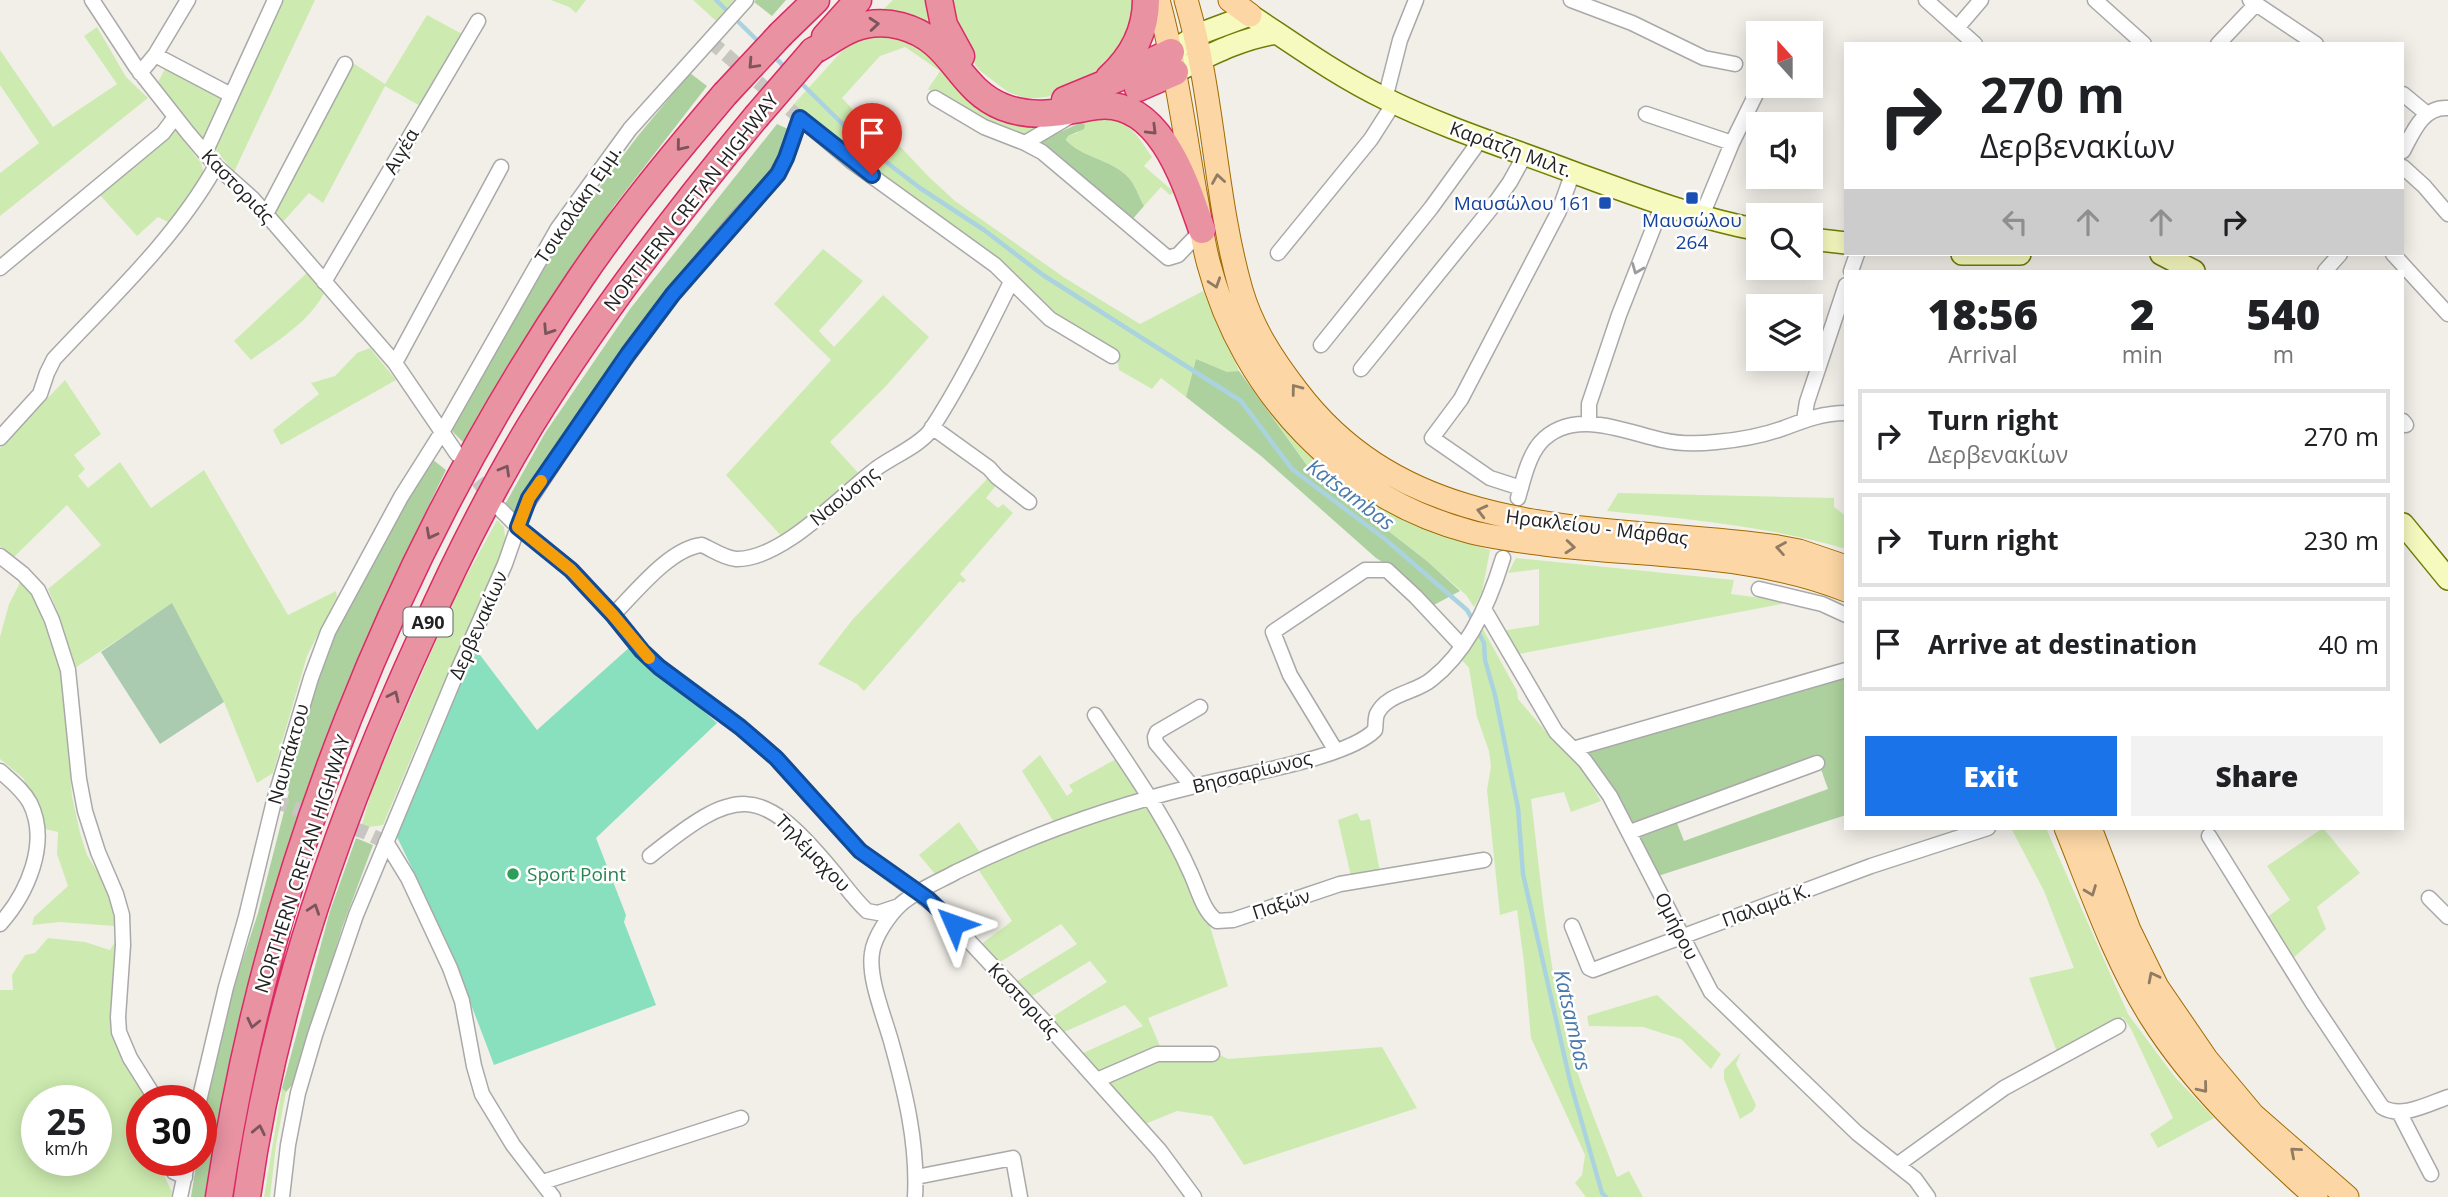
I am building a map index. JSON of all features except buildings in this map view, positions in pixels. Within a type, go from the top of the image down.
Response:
[{"type":"highway","points":[[780,34],[799,0]]},
{"type":"highway","name":"NORTHERN CRETAN HIGHWAY","points":[[219,1197],[247,1046],[272,950],[321,791],[347,721],[427,540],[475,452],[580,279],[653,181],[725,94],[780,34],[816,0]]},
{"type":"highway","name":"NORTHERN CRETAN HIGHWAY","points":[[247,1197],[280,1034],[310,919],[372,749],[442,590],[498,482],[572,360],[648,250],[756,117],[858,0]]},
{"type":"highway","points":[[939,0],[944,25],[956,48],[977,78],[995,93],[1022,103],[1087,103],[1125,109],[1156,134],[1169,149],[1178,166],[1202,230]]},
{"type":"highway","points":[[1087,103],[1134,47],[1142,30],[1146,0]]},
{"type":"highway","points":[[813,51],[857,27],[879,23],[897,25],[921,33],[936,43],[966,79],[992,102],[1029,114],[1087,103],[1173,62]]},
{"type":"main road","name":"Ηρακλείου - Μάρθας","points":[[1158,0],[1173,62],[1208,263],[1225,312],[1238,343],[1258,377],[1293,422],[1354,477],[1391,499],[1446,524],[1490,536],[1558,546],[1750,564],[1806,576],[1844,589]]},
{"type":"main road","name":"Ηρακλείου - Μάρθας","points":[[1186,0],[1195,36],[1232,257],[1250,315],[1268,351],[1303,400],[1335,433],[1391,475],[1434,495],[1491,514],[1538,522],[1764,545],[1799,551],[1844,566]]},
{"type":"main road","points":[[1230,0],[1250,15]]},
{"type":"main road","points":[[2067,830],[2110,939],[2151,1016],[2181,1061],[2210,1097],[2316,1197]]},
{"type":"main road","points":[[2091,830],[2129,930],[2157,987],[2207,1060],[2253,1115],[2347,1197]]},
{"type":"street","name":"Καστοριάς","points":[[92,0],[140,73],[205,153],[247,193],[395,363],[457,454]]},
{"type":"street","points":[[140,73],[155,55],[188,0]]},
{"type":"street","points":[[205,153],[275,0]]},
{"type":"street","name":"Τσικαλάκη Εμμ.","points":[[442,432],[558,228],[611,153],[746,0]]},
{"type":"street","points":[[1278,253],[1371,139],[1389,101],[1401,40],[1416,0]]},
{"type":"street","points":[[1571,0],[1632,23],[1703,58],[1735,64]]},
{"type":"street","points":[[1926,0],[1973,42]]},
{"type":"street","points":[[1957,28],[1981,0]]},
{"type":"street","points":[[2095,0],[2142,42]]},
{"type":"street","points":[[2220,42],[2253,2],[2313,42]]},
{"type":"street","points":[[1173,62],[1195,36],[1250,15]]},
{"type":"street","name":"Καράτζη Μιλτ.","points":[[1250,15],[1389,101],[1481,139],[1662,205],[1701,218],[1746,227]]},
{"type":"street","name":"Αιγέα","points":[[324,282],[478,20]]},
{"type":"street","points":[[1173,62],[1199,60],[1257,36],[1277,33]]},
{"type":"street","points":[[155,55],[231,95]]},
{"type":"street","points":[[266,214],[345,64]]},
{"type":"street","points":[[2404,95],[2426,113]]},
{"type":"street","points":[[935,98],[984,127],[1042,152],[1168,258],[1178,255],[1202,230]]},
{"type":"street","points":[[1701,218],[1731,143],[1754,98]]},
{"type":"street","points":[[1025,143],[1063,122],[1087,103]]},
{"type":"street","points":[[2404,149],[2426,113],[2437,108],[2448,108]]},
{"type":"street","points":[[1646,114],[1731,143]]},
{"type":"street","points":[[0,268],[163,133],[175,117]]},
{"type":"street","name":"Δερβενακίων","points":[[282,1197],[293,1118],[305,1069],[352,926],[505,564],[529,498],[628,354],[681,284],[778,174],[800,118],[851,161],[985,257],[1011,282]]},
{"type":"street","points":[[1321,345],[1431,208],[1481,139]]},
{"type":"street","points":[[1361,369],[1499,198],[1525,155]]},
{"type":"street","points":[[0,438],[40,394],[54,359],[167,236],[196,200],[216,166]]},
{"type":"street","points":[[395,363],[501,167]]},
{"type":"street","points":[[2404,168],[2448,214]]},
{"type":"street","points":[[1573,172],[1559,211],[1467,388],[1432,438],[1490,478],[1520,493],[1533,454],[1543,440],[1562,430],[1589,424],[1612,426],[1661,440],[1691,443],[1757,436],[1821,415],[1844,413]]},
{"type":"street","points":[[1589,424],[1589,404],[1619,315],[1662,205]]},
{"type":"street","points":[[1823,240],[1844,243]]},
{"type":"street","points":[[2165,256],[2190,270]]},
{"type":"street","points":[[2326,270],[2338,256]]},
{"type":"street","points":[[2395,256],[2448,314]]},
{"type":"street","points":[[1011,282],[1050,319],[1112,356]]},
{"type":"street","name":"Ναούσης","points":[[613,615],[681,551],[702,545],[725,557],[736,559],[763,553],[781,544],[835,505],[876,469],[921,440],[967,370],[1011,282]]},
{"type":"street","points":[[1804,420],[1807,402],[1844,291]]},
{"type":"street","points":[[932,427],[989,468],[997,478],[1029,502]]},
{"type":"street","name":"Ναυπάκτου","points":[[203,1085],[274,801],[311,678],[328,632],[401,497],[442,432]]},
{"type":"street","name":"Καστοριάς","points":[[500,509],[571,570],[659,667],[740,727],[776,758],[860,851],[919,892],[954,924],[1160,1151],[1194,1197]]},
{"type":"street","points":[[2404,525],[2448,579]]},
{"type":"street","points":[[0,556],[38,590],[52,620],[68,670],[79,779],[85,811],[122,915],[123,946],[118,1027],[130,1058],[147,1085]]},
{"type":"street","name":"Βησσαρίωνος","points":[[919,892],[1000,852],[1094,817],[1192,786],[1336,751],[1358,743],[1375,730],[1378,712],[1384,704],[1430,681],[1464,642],[1482,613],[1503,558]]},
{"type":"street","points":[[1336,751],[1290,675],[1273,632],[1365,570],[1373,568],[1387,570],[1464,642]]},
{"type":"street","points":[[1759,589],[1822,604],[1844,614]]},
{"type":"street","name":"Ομήρου","points":[[1482,613],[1556,732],[1585,761],[1611,796],[1706,984],[1717,999],[1857,1133],[1915,1179],[1928,1197]]},
{"type":"street","points":[[1573,749],[1844,671]]},
{"type":"street","points":[[1192,786],[1154,737],[1157,732],[1200,707]]},
{"type":"street","points":[[1095,715],[1150,798]]},
{"type":"street","points":[[1630,832],[1817,763]]},
{"type":"street","points":[[0,771],[29,801],[38,837],[30,876],[21,897],[0,924]]},
{"type":"street","name":"Παξών","points":[[1150,798],[1181,852],[1208,912],[1214,920],[1220,922],[1340,884],[1484,860]]},
{"type":"street","name":"Τηλέμαχου","points":[[650,856],[714,810],[740,804],[757,804],[784,819],[818,853],[867,911],[878,913],[900,905],[919,892]]},
{"type":"street","name":"Παλαμά Κ.","points":[[1572,926],[1590,970],[1871,866],[1982,830]]},
{"type":"street","points":[[2209,836],[2374,1097],[2385,1109],[2399,1112],[2448,1097]]},
{"type":"street","points":[[386,842],[412,886],[450,968],[464,1009],[482,1094],[513,1145],[553,1197]]},
{"type":"street","points":[[2429,898],[2448,917]]},
{"type":"street","name":"Τηλέμαχου","points":[[900,905],[880,934],[872,957],[877,990],[906,1104],[916,1177],[915,1197]]},
{"type":"street","points":[[1897,1165],[2004,1088],[2118,1026]]},
{"type":"street","points":[[1097,1080],[1157,1054],[1212,1054]]},
{"type":"street","points":[[2399,1112],[2431,1174]]},
{"type":"street","points":[[543,1182],[741,1118]]},
{"type":"street","points":[[916,1177],[1013,1158],[1020,1197]]},
{"type":"street","points":[[180,1197],[185,1177]]},
{"type":"green space","points":[[281,0],[315,0],[234,172],[213,147]]},
{"type":"green space","points":[[551,0],[586,0],[576,13]]},
{"type":"green space","points":[[693,0],[734,0],[716,21]]},
{"type":"green space","points":[[786,0],[772,16],[754,2]]},
{"type":"green space","points":[[893,0],[931,0],[941,36],[877,15]]},
{"type":"green space","points":[[947,0],[1137,0],[1132,28],[1103,70],[1075,87],[1047,97],[1025,98],[1008,92],[979,70],[963,47]]},
{"type":"green space","points":[[427,15],[464,35],[422,107],[385,86],[323,203],[309,193],[281,224],[273,211],[350,61],[385,84]]},
{"type":"green space","points":[[97,27],[126,77],[148,98],[0,216],[0,173],[39,143],[0,85],[0,50],[53,127],[117,84],[84,36]]},
{"type":"green space","points":[[866,35],[901,35],[1045,126],[1025,136],[964,113],[928,89],[940,71],[905,47],[880,56],[842,98],[861,118],[878,123],[955,201],[1065,278],[1140,324],[1203,291],[1239,371],[1227,373],[1196,359],[1186,397],[1161,378],[1152,389],[1119,370],[1117,357],[1069,329],[847,152],[793,105],[843,50]]},
{"type":"green space","points":[[166,67],[227,98],[204,140],[158,82]]},
{"type":"green space","points":[[690,73],[707,86],[614,206],[465,444],[450,429],[566,232],[637,137]]},
{"type":"green space","points":[[1099,118],[1118,121],[1131,129],[1152,157],[1144,166],[1174,192],[1170,195],[1161,187],[1144,206],[1133,183],[1121,171],[1080,151],[1066,140],[1085,125],[1082,122]]},
{"type":"green space","points":[[1082,122],[1084,129],[1068,136],[1066,140],[1080,151],[1121,171],[1130,180],[1144,206],[1131,221],[1096,187],[1036,143]]},
{"type":"green space","points":[[777,124],[788,129],[780,154],[754,193],[513,513],[504,506],[545,433],[630,309]]},
{"type":"green space","points":[[173,127],[201,163],[204,174],[190,198],[168,222],[158,217],[137,236],[99,194]]},
{"type":"green space","points":[[823,249],[863,281],[819,331],[834,347],[883,295],[929,337],[886,386],[830,442],[862,477],[782,537],[726,475],[831,360],[774,304]]},
{"type":"green space","points":[[309,271],[325,291],[319,302],[292,330],[251,360],[234,341]]},
{"type":"green space","points":[[370,348],[396,380],[281,445],[273,430],[319,394],[311,383],[335,376],[357,353]]},
{"type":"green space","points":[[1196,359],[1227,372],[1239,371],[1311,471],[1427,561],[1460,591],[1432,606],[1398,572],[1376,558],[1261,456],[1186,397]]},
{"type":"green space","points":[[65,380],[101,434],[74,455],[85,469],[78,476],[88,488],[120,462],[151,508],[204,470],[288,615],[336,591],[337,597],[307,656],[273,773],[257,783],[224,702],[172,604],[75,668],[48,589],[101,545],[67,505],[14,557],[0,546],[0,448]]},
{"type":"green space","points":[[1269,412],[1316,462],[1363,498],[1416,524],[1490,550],[1482,592],[1474,607],[1466,595],[1427,561],[1311,471]]},
{"type":"green space","points":[[432,459],[446,470],[382,602],[314,770],[291,839],[263,929],[242,1014],[217,1138],[217,1085],[208,1085],[231,995],[258,913],[289,792],[286,786],[303,724],[334,636],[387,534]]},
{"type":"green space","points":[[990,476],[998,483],[986,498],[998,508],[1003,504],[1013,513],[960,574],[966,580],[963,583],[960,581],[864,691],[857,684],[818,664],[853,619]]},
{"type":"green space","points":[[1618,493],[1834,498],[1834,507],[1844,514],[1844,548],[1757,529],[1607,511]]},
{"type":"green space","points":[[497,520],[504,527],[506,548],[383,825],[361,828],[372,789],[455,597]]},
{"type":"green space","points":[[1516,558],[1734,580],[1731,594],[1792,602],[1514,655],[1502,631],[1539,625],[1539,569],[1508,573]]},
{"type":"green space","points":[[22,579],[31,586],[58,652],[66,703],[72,796],[80,833],[87,855],[109,890],[118,923],[113,1002],[146,1085],[126,1085],[126,1176],[164,1176],[172,1192],[171,1197],[0,1197],[0,990],[13,990],[12,975],[25,955],[35,953],[48,938],[85,942],[110,950],[116,940],[114,926],[60,922],[32,925],[34,917],[68,886],[57,854],[58,832],[45,829],[35,800],[23,778],[0,759],[0,637],[9,604]]},
{"type":"green space","points":[[172,603],[224,702],[160,744],[101,652]]},
{"type":"green space","points":[[1483,629],[1517,691],[1518,699],[1582,769],[1601,801],[1571,812],[1564,792],[1531,799],[1548,938],[1568,1041],[1587,1100],[1617,1177],[1629,1171],[1643,1197],[1586,1197],[1575,1183],[1582,1175],[1585,1155],[1531,1038],[1517,910],[1500,915],[1487,790],[1491,766],[1489,751],[1477,717],[1469,668],[1460,658]]},
{"type":"green space","name":"Sport Point","points":[[631,646],[717,723],[596,838],[626,915],[624,922],[656,1005],[494,1065],[448,948],[396,835],[474,647],[537,730]]},
{"type":"green space","points":[[1844,675],[1844,816],[1658,876],[1638,838],[1677,823],[1684,841],[1828,789],[1818,761],[1632,825],[1585,751]]},
{"type":"green space","points":[[1040,755],[1067,796],[1073,791],[1069,785],[1116,759],[1138,795],[1055,824],[1022,771]]},
{"type":"green space","points":[[1140,807],[1151,810],[1209,923],[1228,986],[1148,1018],[1160,1046],[1099,1074],[1081,1054],[1143,1026],[1125,1005],[1062,1033],[1049,1019],[1107,982],[1090,961],[1029,998],[1014,983],[1077,944],[1061,924],[997,964],[980,945],[1012,921],[978,869]]},
{"type":"green space","points":[[1357,813],[1361,821],[1370,819],[1380,872],[1351,876],[1338,820]]},
{"type":"green space","points":[[959,822],[981,854],[936,875],[919,855]]},
{"type":"green space","points":[[2012,830],[2047,830],[2128,1014],[2174,1076],[2214,1118],[2158,1148],[2150,1134],[2173,1118],[2123,1017],[2057,1052],[2029,978],[2074,968],[2044,891]]},
{"type":"green space","points":[[2320,830],[2325,830],[2360,873],[2317,907],[2326,929],[2292,959],[2266,918],[2290,900],[2267,866]]},
{"type":"green space","points":[[356,838],[373,845],[342,928],[296,1080],[286,1092],[282,1088],[330,911]]},
{"type":"green space","points":[[1657,995],[1721,1054],[1711,1069],[1681,1039],[1643,1027],[1589,1026],[1587,1016]]},
{"type":"green space","points":[[1382,1047],[1417,1108],[1244,1165],[1212,1116],[1177,1111],[1145,1124],[1108,1082],[1157,1059],[1220,1055],[1228,1059]]},
{"type":"green space","points":[[1741,1052],[1736,1064],[1756,1105],[1753,1111],[1740,1119],[1724,1079],[1724,1070]]},
{"type":"green space","points":[[282,1088],[286,1092],[270,1197],[264,1197]]},
{"type":"green space","points":[[194,1176],[209,1176],[205,1197],[191,1197]]},
{"type":"waterway","name":"Katsambas","points":[[716,0],[761,44]]},
{"type":"waterway","name":"Katsambas","points":[[772,55],[786,68]]},
{"type":"waterway","name":"Katsambas","points":[[800,82],[864,145],[920,188],[984,230],[1043,275],[1241,401],[1292,469],[1385,539],[1467,610],[1474,622]]},
{"type":"waterway","name":"Katsambas","points":[[1477,630],[1484,643],[1485,660],[1495,695],[1518,808],[1523,874],[1570,1081],[1602,1193],[1606,1197]]},
{"type":"tunnel","points":[[710,41],[800,118]]},
{"type":"tunnel","points":[[465,464],[492,500]]},
{"type":"tunnel","points":[[274,801],[386,842]]},
{"type":"slow traffic","points":[[541,481],[529,498],[518,527],[571,570],[649,658]]},
{"type":"place","name":"Μαυσώλου 264","points":[[1692,198]]},
{"type":"place","name":"Μαυσώλου 161","points":[[1605,203]]},
{"type":"place","name":"Sport Point","points":[[513,874]]},
{"type":"route","points":[[872,175],[800,118],[778,174],[673,294],[628,354],[529,498],[518,527],[571,570],[659,667],[740,727],[776,758],[860,851],[928,899],[954,924]]}]
